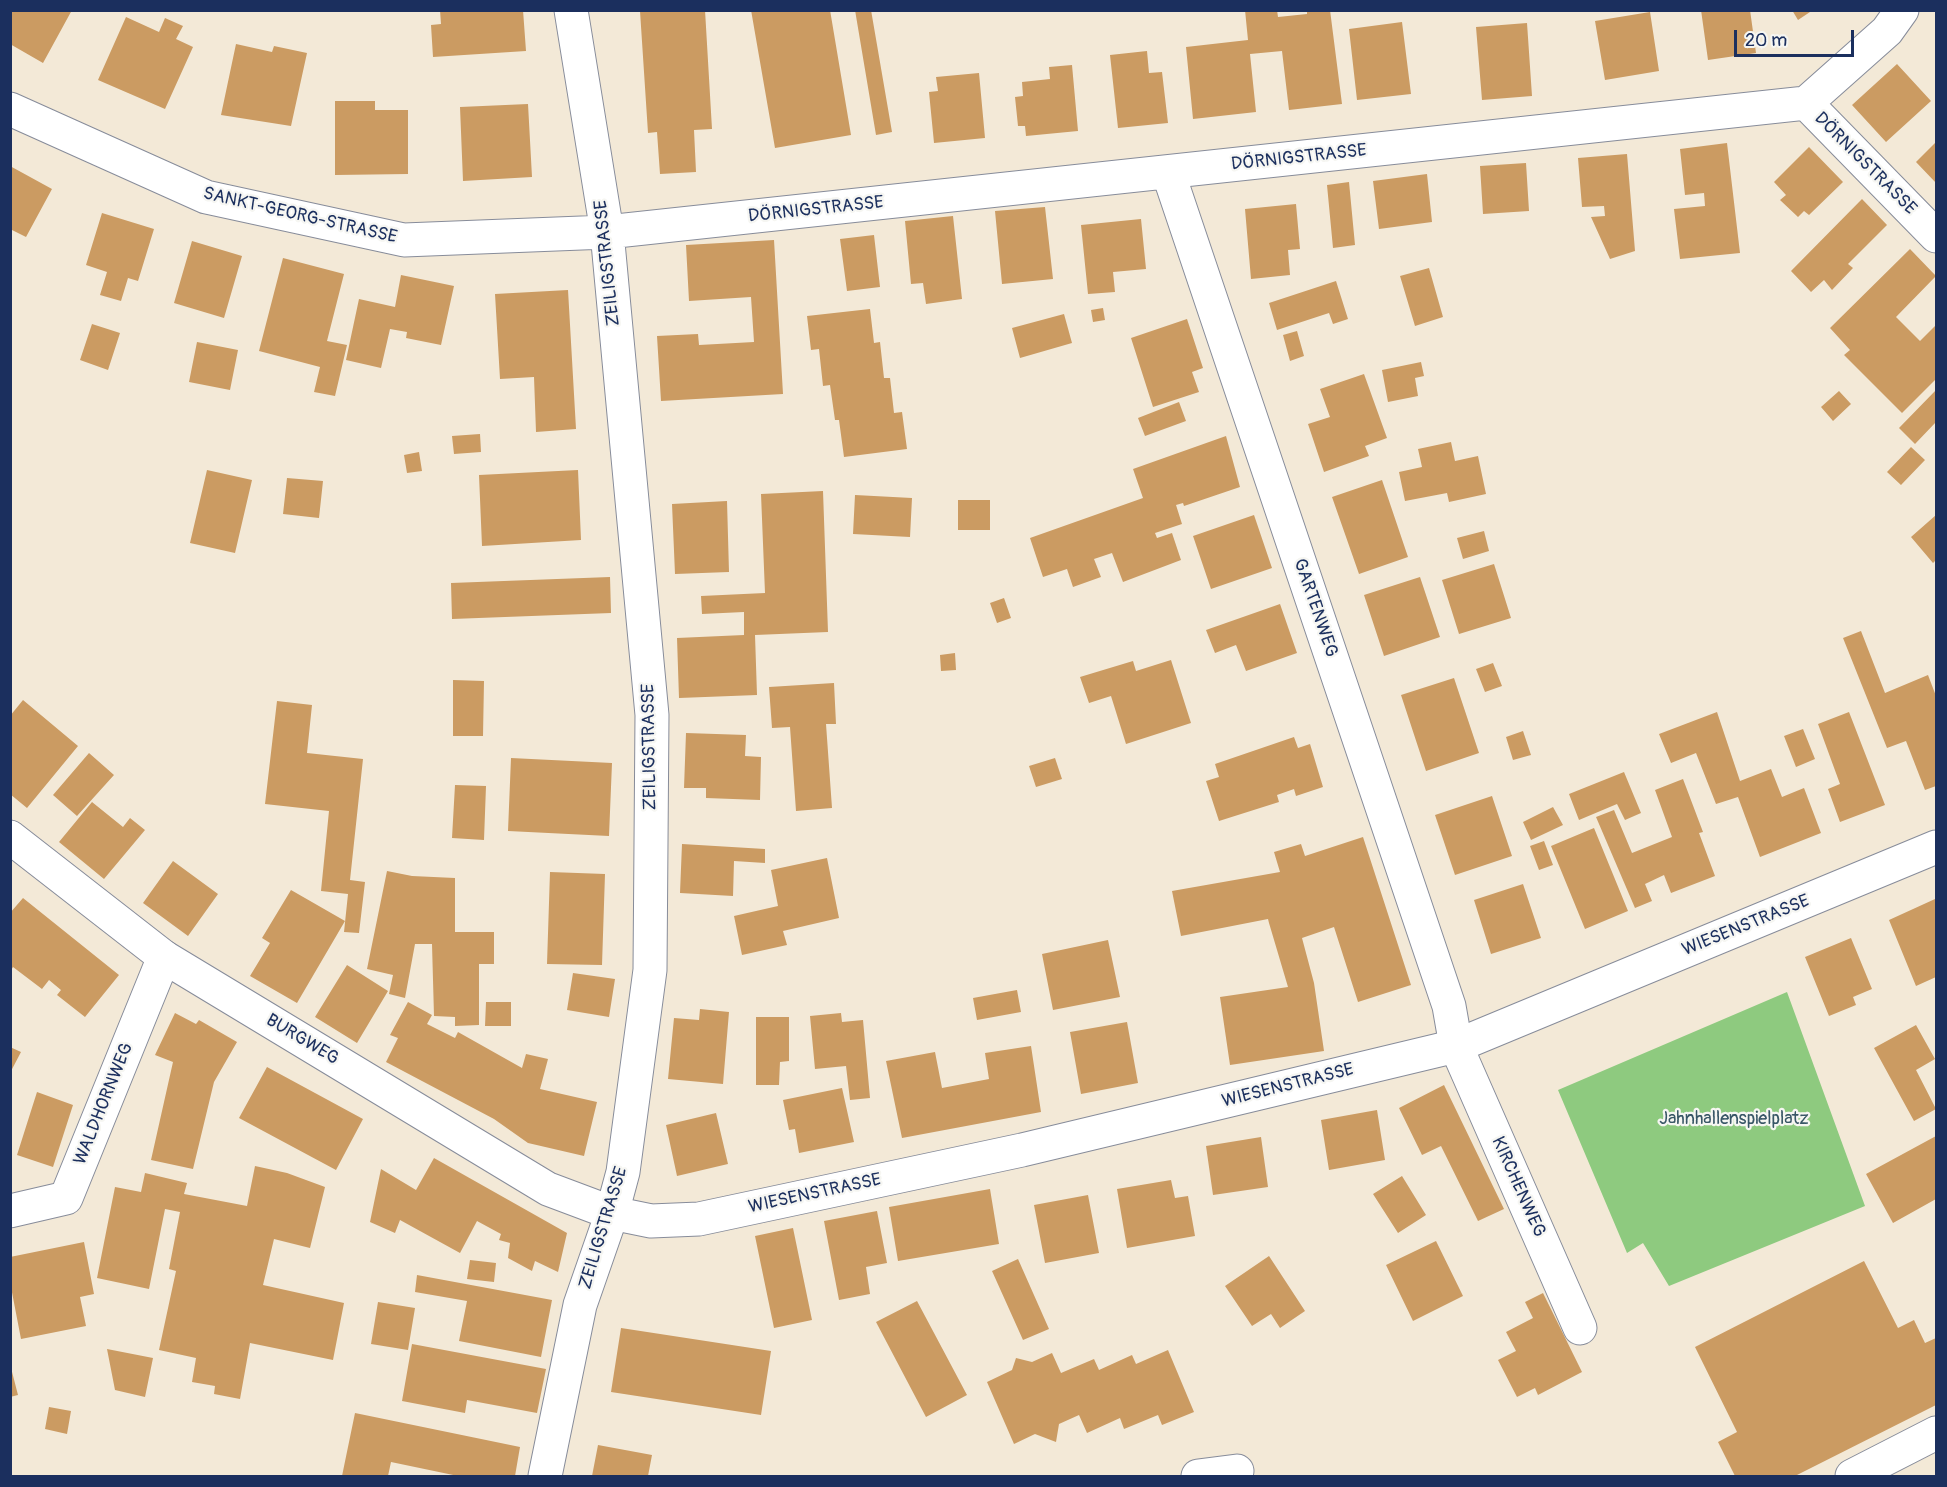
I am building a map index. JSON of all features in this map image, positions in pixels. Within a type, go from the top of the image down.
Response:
[{"type":"street","name":"ZEILIGSTRASSE","points":[[545,1476],[580,1305],[612,1213],[623,1172],[650,970],[652,716],[607,232],[571,10]]},
{"type":"street","points":[[1806,104],[1887,31],[1902,10]]},
{"type":"street","name":"DÖRNIGSTRASSE","points":[[607,232],[1806,104],[1936,236]]},
{"type":"street","name":"SANKT-GEORG-STRASSE","points":[[10,109],[206,197],[404,240],[607,232]]},
{"type":"street","name":"GARTENWEG","points":[[1168,172],[1449,1006],[1456,1046]]},
{"type":"street","name":"BURGWEG","points":[[10,837],[164,957],[548,1189],[612,1213]]},
{"type":"street","name":"WIESENSTRASSE","points":[[612,1213],[651,1221],[699,1219],[1022,1150],[1456,1046],[1936,847]]},
{"type":"street","name":"WALDHORNWEG","points":[[10,1211],[66,1198],[164,957]]},
{"type":"street","name":"KIRCHENWEG","points":[[1456,1046],[1580,1328]]},
{"type":"street","points":[[1852,1476],[1936,1433]]},
{"type":"street","points":[[1198,1476],[1237,1471]]},
{"type":"green space","name":"Jahnhallenspielplatz","points":[[1787,992],[1865,1206],[1669,1286],[1643,1243],[1627,1253],[1558,1090]]},
{"type":"building","points":[[10,10],[72,10],[43,63],[10,44]]},
{"type":"building","points":[[440,10],[523,10],[526,51],[433,57],[431,25],[441,24]]},
{"type":"building","points":[[705,10],[712,129],[694,130],[696,172],[660,174],[657,132],[648,133],[640,11]]},
{"type":"building","points":[[751,10],[830,10],[851,135],[775,148]]},
{"type":"building","points":[[855,10],[871,10],[892,132],[876,135]]},
{"type":"building","points":[[1245,10],[1277,10],[1278,17],[1307,14],[1307,10],[1330,10],[1342,104],[1289,110],[1282,51],[1250,54],[1256,112],[1193,119],[1186,47],[1248,40]]},
{"type":"building","points":[[1701,10],[1750,10],[1756,53],[1708,60]]},
{"type":"building","points":[[1792,10],[1813,10],[1798,20]]},
{"type":"building","points":[[1650,12],[1659,71],[1605,80],[1595,21]]},
{"type":"building","points":[[126,17],[159,32],[165,18],[183,26],[176,39],[193,47],[165,109],[98,80]]},
{"type":"building","points":[[1402,22],[1411,94],[1357,100],[1349,29]]},
{"type":"building","points":[[1527,23],[1532,96],[1482,100],[1476,27]]},
{"type":"building","points":[[236,44],[272,52],[274,46],[307,53],[291,126],[221,115]]},
{"type":"building","points":[[1147,51],[1149,73],[1162,72],[1168,123],[1118,128],[1110,55]]},
{"type":"building","points":[[1897,64],[1931,101],[1886,142],[1852,105]]},
{"type":"building","points":[[1072,65],[1078,131],[1026,136],[1025,126],[1018,126],[1015,97],[1023,96],[1022,82],[1050,79],[1049,67]]},
{"type":"building","points":[[979,73],[985,138],[934,143],[929,92],[938,91],[936,77]]},
{"type":"building","points":[[335,101],[375,101],[375,110],[408,110],[408,174],[335,175]]},
{"type":"building","points":[[528,104],[532,177],[463,181],[460,107]]},
{"type":"building","points":[[1936,142],[1936,183],[1916,162]]},
{"type":"building","points":[[1727,143],[1740,253],[1680,259],[1674,209],[1705,206],[1704,193],[1685,195],[1680,149]]},
{"type":"building","points":[[1809,147],[1843,182],[1809,215],[1804,211],[1798,217],[1780,200],[1786,195],[1774,182]]},
{"type":"building","points":[[1627,154],[1635,251],[1610,259],[1591,217],[1605,216],[1604,206],[1582,207],[1578,158]]},
{"type":"building","points":[[1526,163],[1529,211],[1483,214],[1480,166]]},
{"type":"building","points":[[10,166],[52,189],[26,237],[10,229]]},
{"type":"building","points":[[1427,174],[1432,222],[1379,229],[1373,181]]},
{"type":"building","points":[[1349,182],[1355,245],[1333,248],[1327,185]]},
{"type":"building","points":[[1862,199],[1887,225],[1848,264],[1853,268],[1832,290],[1824,280],[1811,292],[1791,271]]},
{"type":"building","points":[[1296,204],[1300,249],[1288,250],[1290,275],[1251,279],[1245,209]]},
{"type":"building","points":[[1045,207],[1053,279],[1002,284],[995,211]]},
{"type":"building","points":[[102,213],[154,229],[138,281],[128,278],[121,301],[100,295],[107,272],[86,265]]},
{"type":"building","points":[[953,216],[962,299],[926,304],[923,283],[911,284],[905,221]]},
{"type":"building","points":[[1141,219],[1146,269],[1113,272],[1115,292],[1088,294],[1081,225]]},
{"type":"building","points":[[874,235],[880,287],[847,291],[840,239]]},
{"type":"building","points":[[774,240],[783,394],[661,401],[657,336],[698,334],[699,345],[754,342],[751,297],[689,301],[686,245]]},
{"type":"building","points":[[192,241],[242,256],[224,318],[174,303]]},
{"type":"building","points":[[1910,249],[1936,276],[1896,317],[1920,341],[1936,325],[1936,379],[1902,413],[1844,355],[1850,350],[1830,328]]},
{"type":"building","points":[[283,258],[344,274],[327,341],[347,345],[335,396],[314,392],[320,367],[259,351]]},
{"type":"building","points":[[1429,268],[1443,317],[1415,326],[1400,276]]},
{"type":"building","points":[[401,275],[454,286],[441,345],[406,338],[407,332],[390,329],[381,368],[346,360],[359,299],[395,307]]},
{"type":"building","points":[[1336,281],[1348,319],[1333,324],[1329,313],[1277,330],[1269,303]]},
{"type":"building","points":[[568,290],[576,429],[536,432],[534,377],[500,379],[495,294]]},
{"type":"building","points":[[1103,308],[1105,320],[1093,322],[1091,310]]},
{"type":"building","points":[[870,309],[874,343],[880,342],[884,378],[890,378],[894,413],[902,412],[907,449],[844,457],[839,420],[835,420],[830,385],[823,386],[819,349],[811,350],[807,316]]},
{"type":"building","points":[[1064,314],[1072,343],[1020,358],[1012,328]]},
{"type":"building","points":[[1187,319],[1203,368],[1192,372],[1199,392],[1153,407],[1131,338]]},
{"type":"building","points":[[92,324],[120,333],[108,370],[80,360]]},
{"type":"building","points":[[1297,331],[1304,356],[1290,361],[1283,335]]},
{"type":"building","points":[[197,342],[238,350],[230,390],[189,382]]},
{"type":"building","points":[[1421,362],[1424,376],[1415,378],[1418,396],[1388,402],[1382,370]]},
{"type":"building","points":[[1364,374],[1387,438],[1365,446],[1369,456],[1324,472],[1308,424],[1330,417],[1320,389]]},
{"type":"building","points":[[1936,390],[1936,422],[1915,444],[1899,428]]},
{"type":"building","points":[[1839,391],[1851,404],[1833,421],[1821,407]]},
{"type":"building","points":[[1179,402],[1186,421],[1145,436],[1138,418]]},
{"type":"building","points":[[480,434],[481,452],[454,454],[452,436]]},
{"type":"building","points":[[1226,436],[1240,487],[1184,506],[1183,503],[1176,505],[1182,524],[1155,533],[1157,538],[1172,533],[1181,560],[1123,582],[1112,553],[1094,559],[1101,577],[1073,587],[1067,569],[1043,577],[1030,538],[1143,498],[1133,469]]},
{"type":"building","points":[[1451,442],[1455,461],[1478,456],[1486,494],[1449,502],[1447,493],[1405,501],[1399,472],[1422,467],[1418,449]]},
{"type":"building","points":[[1911,447],[1925,460],[1901,485],[1887,472]]},
{"type":"building","points":[[419,452],[422,471],[407,473],[404,455]]},
{"type":"building","points":[[207,470],[252,480],[235,553],[190,543]]},
{"type":"building","points":[[578,470],[581,540],[482,546],[479,475]]},
{"type":"building","points":[[287,478],[323,481],[319,518],[283,514]]},
{"type":"building","points":[[1382,480],[1408,557],[1359,574],[1332,497]]},
{"type":"building","points":[[823,491],[828,632],[755,635],[757,695],[679,698],[677,638],[744,635],[744,612],[702,614],[701,596],[765,593],[761,494]]},
{"type":"building","points":[[855,495],[912,498],[910,537],[853,534]]},
{"type":"building","points":[[958,500],[990,500],[990,530],[958,530]]},
{"type":"building","points":[[727,501],[729,572],[675,574],[672,504]]},
{"type":"building","points":[[1254,515],[1272,568],[1211,589],[1193,536]]},
{"type":"building","points":[[1936,515],[1936,560],[1933,563],[1911,537]]},
{"type":"building","points":[[1484,531],[1489,551],[1463,559],[1457,538]]},
{"type":"building","points":[[1494,564],[1511,618],[1459,634],[1442,580]]},
{"type":"building","points":[[610,577],[611,613],[452,619],[451,583]]},
{"type":"building","points":[[1420,577],[1440,637],[1384,656],[1364,595]]},
{"type":"building","points":[[1004,598],[1011,618],[997,623],[990,603]]},
{"type":"building","points":[[1280,604],[1297,653],[1246,671],[1236,645],[1215,653],[1206,630]]},
{"type":"building","points":[[1861,631],[1885,693],[1928,675],[1936,696],[1936,786],[1925,790],[1906,741],[1887,748],[1843,638]]},
{"type":"building","points":[[955,653],[956,670],[941,671],[940,655]]},
{"type":"building","points":[[1171,660],[1191,723],[1126,744],[1111,696],[1089,703],[1080,677],[1133,661],[1136,671]]},
{"type":"building","points":[[1493,663],[1502,686],[1485,692],[1476,669]]},
{"type":"building","points":[[1454,678],[1479,753],[1426,771],[1401,695]]},
{"type":"building","points":[[453,680],[484,681],[483,736],[453,736]]},
{"type":"building","points":[[834,683],[836,724],[826,724],[832,808],[796,811],[790,727],[772,728],[769,687]]},
{"type":"building","points":[[23,700],[78,746],[27,808],[10,794],[10,716]]},
{"type":"building","points":[[277,701],[312,705],[307,753],[363,759],[350,880],[365,882],[359,933],[344,932],[348,894],[321,891],[329,811],[265,804]]},
{"type":"building","points":[[1717,712],[1740,781],[1771,769],[1782,797],[1804,788],[1821,833],[1760,857],[1738,797],[1716,804],[1696,753],[1671,763],[1659,734]]},
{"type":"building","points":[[1849,712],[1885,805],[1840,822],[1828,789],[1840,784],[1818,724]]},
{"type":"building","points":[[1803,729],[1815,759],[1796,767],[1784,736]]},
{"type":"building","points":[[1523,731],[1531,755],[1513,760],[1506,737]]},
{"type":"building","points":[[686,733],[746,735],[745,756],[761,757],[760,800],[706,798],[706,788],[684,788]]},
{"type":"building","points":[[1294,737],[1298,748],[1310,744],[1323,787],[1296,796],[1294,789],[1277,795],[1279,802],[1219,821],[1206,781],[1219,777],[1215,764]]},
{"type":"building","points":[[89,753],[114,775],[77,816],[53,795]]},
{"type":"building","points":[[511,758],[612,763],[609,836],[508,831]]},
{"type":"building","points":[[1055,758],[1062,779],[1036,787],[1029,766]]},
{"type":"building","points":[[1624,772],[1641,813],[1625,820],[1617,804],[1579,820],[1569,794]]},
{"type":"building","points":[[1683,779],[1703,832],[1699,833],[1715,876],[1671,893],[1664,875],[1645,884],[1652,901],[1635,908],[1596,817],[1614,810],[1632,853],[1672,837],[1655,790]]},
{"type":"building","points":[[455,785],[486,786],[484,840],[452,838]]},
{"type":"building","points":[[1492,796],[1512,856],[1455,875],[1435,815]]},
{"type":"building","points":[[92,802],[123,827],[130,818],[145,830],[104,879],[59,842]]},
{"type":"building","points":[[1553,807],[1563,825],[1531,840],[1523,822]]},
{"type":"building","points":[[1594,828],[1628,911],[1585,929],[1551,846]]},
{"type":"building","points":[[1363,837],[1411,985],[1358,1002],[1334,927],[1302,938],[1314,983],[1324,1051],[1230,1065],[1220,997],[1288,987],[1268,919],[1181,936],[1172,891],[1280,872],[1274,852],[1301,844],[1305,856]]},
{"type":"building","points":[[1544,841],[1553,865],[1539,870],[1530,846]]},
{"type":"building","points":[[682,844],[765,849],[765,863],[734,861],[733,896],[680,893]]},
{"type":"building","points":[[827,858],[839,918],[783,931],[787,945],[742,955],[734,916],[778,906],[771,870]]},
{"type":"building","points":[[173,861],[218,894],[188,936],[143,903]]},
{"type":"building","points":[[387,871],[412,876],[455,878],[455,932],[494,932],[494,964],[479,964],[479,1025],[455,1026],[455,1017],[434,1016],[432,944],[415,944],[405,998],[389,994],[393,975],[367,969]]},
{"type":"building","points":[[550,872],[605,874],[602,965],[547,964]]},
{"type":"building","points":[[1523,884],[1541,938],[1491,954],[1474,900]]},
{"type":"building","points":[[291,890],[345,921],[297,1003],[250,976],[270,943],[262,938]]},
{"type":"building","points":[[23,898],[119,975],[85,1017],[57,995],[61,990],[49,980],[42,989],[13,967],[10,972],[10,913]]},
{"type":"building","points":[[1935,899],[1936,977],[1916,986],[1889,920]]},
{"type":"building","points":[[1851,938],[1872,989],[1853,997],[1856,1005],[1829,1016],[1805,957]]},
{"type":"building","points":[[1108,940],[1120,997],[1053,1010],[1042,954]]},
{"type":"building","points":[[347,965],[388,991],[357,1043],[315,1017]]},
{"type":"building","points":[[573,973],[615,979],[609,1017],[567,1010]]},
{"type":"building","points":[[1017,990],[1021,1012],[977,1020],[973,998]]},
{"type":"building","points":[[408,1002],[432,1015],[427,1024],[455,1038],[458,1032],[522,1068],[526,1054],[548,1059],[540,1089],[597,1102],[584,1156],[528,1143],[494,1119],[386,1062],[398,1038],[390,1035]]},
{"type":"building","points":[[486,1002],[511,1002],[511,1026],[485,1026]]},
{"type":"building","points":[[700,1009],[729,1012],[723,1084],[668,1079],[674,1018],[699,1020]]},
{"type":"building","points":[[175,1013],[196,1024],[199,1020],[237,1042],[214,1082],[193,1169],[151,1160],[173,1062],[155,1055]]},
{"type":"building","points":[[841,1013],[842,1022],[863,1020],[870,1098],[850,1100],[846,1066],[815,1069],[810,1016]]},
{"type":"building","points":[[756,1017],[789,1017],[789,1061],[780,1062],[779,1085],[756,1085]]},
{"type":"building","points":[[1127,1022],[1138,1083],[1081,1094],[1070,1032]]},
{"type":"building","points":[[1916,1025],[1935,1059],[1916,1070],[1936,1109],[1914,1121],[1874,1048]]},
{"type":"building","points":[[1031,1046],[1041,1112],[902,1138],[886,1061],[935,1052],[942,1088],[989,1079],[985,1053]]},
{"type":"building","points":[[10,1047],[21,1052],[10,1073]]},
{"type":"building","points":[[267,1067],[363,1119],[336,1170],[239,1118]]},
{"type":"building","points":[[1444,1085],[1504,1209],[1478,1221],[1441,1146],[1422,1155],[1399,1108]]},
{"type":"building","points":[[842,1088],[854,1142],[799,1153],[795,1129],[789,1130],[783,1100]]},
{"type":"building","points":[[37,1092],[73,1105],[53,1167],[17,1155]]},
{"type":"building","points":[[1377,1110],[1385,1160],[1329,1170],[1321,1120]]},
{"type":"building","points":[[716,1113],[728,1164],[677,1176],[666,1125]]},
{"type":"building","points":[[1936,1136],[1936,1199],[1893,1223],[1866,1174]]},
{"type":"building","points":[[1261,1137],[1268,1187],[1213,1195],[1206,1146]]},
{"type":"building","points":[[434,1158],[567,1233],[558,1272],[535,1261],[532,1271],[508,1258],[510,1243],[499,1240],[501,1234],[477,1221],[460,1253],[400,1220],[395,1233],[370,1222],[381,1169],[416,1190]]},
{"type":"building","points":[[255,1166],[287,1173],[325,1187],[310,1248],[274,1239],[263,1285],[344,1303],[333,1360],[250,1343],[240,1399],[214,1394],[215,1386],[192,1382],[196,1358],[159,1350],[176,1271],[169,1269],[180,1212],[165,1209],[149,1289],[97,1278],[115,1187],[141,1192],[145,1173],[187,1183],[184,1194],[247,1206]]},
{"type":"building","points":[[1402,1176],[1426,1215],[1398,1233],[1373,1194]]},
{"type":"building","points":[[1171,1180],[1175,1198],[1188,1196],[1195,1236],[1127,1248],[1117,1189]]},
{"type":"building","points":[[990,1189],[999,1244],[898,1261],[889,1207]]},
{"type":"building","points":[[1088,1195],[1099,1253],[1045,1263],[1034,1205]]},
{"type":"building","points":[[877,1211],[887,1263],[866,1267],[870,1294],[839,1300],[824,1221]]},
{"type":"building","points":[[793,1228],[812,1320],[774,1328],[755,1236]]},
{"type":"building","points":[[1436,1241],[1463,1296],[1413,1321],[1386,1265]]},
{"type":"building","points":[[84,1242],[94,1294],[80,1297],[86,1326],[21,1339],[10,1282],[10,1257]]},
{"type":"building","points":[[1269,1256],[1305,1311],[1280,1328],[1271,1314],[1252,1326],[1225,1286]]},
{"type":"building","points":[[1018,1259],[1049,1329],[1023,1340],[992,1271]]},
{"type":"building","points":[[470,1260],[496,1263],[494,1282],[467,1279]]},
{"type":"building","points":[[1864,1261],[1898,1328],[1914,1320],[1925,1343],[1936,1338],[1936,1405],[1795,1476],[1735,1476],[1718,1442],[1737,1432],[1695,1347]]},
{"type":"building","points":[[417,1275],[552,1300],[541,1357],[459,1341],[467,1301],[415,1292]]},
{"type":"building","points":[[1543,1293],[1582,1372],[1538,1395],[1535,1388],[1517,1397],[1498,1360],[1516,1351],[1506,1332],[1533,1318],[1525,1302]]},
{"type":"building","points":[[917,1301],[967,1395],[926,1417],[876,1322]]},
{"type":"building","points":[[378,1302],[415,1308],[408,1350],[371,1344]]},
{"type":"building","points":[[621,1328],[771,1351],[761,1415],[611,1392]]},
{"type":"building","points":[[412,1344],[546,1369],[537,1413],[467,1400],[465,1413],[402,1401]]},
{"type":"building","points":[[107,1349],[153,1358],[145,1397],[115,1390]]},
{"type":"building","points":[[1168,1350],[1194,1412],[1162,1425],[1158,1415],[1124,1429],[1120,1418],[1087,1433],[1079,1415],[1059,1424],[1056,1442],[1035,1434],[1014,1444],[987,1382],[1012,1370],[1016,1358],[1032,1362],[1052,1353],[1061,1373],[1094,1359],[1099,1370],[1132,1355],[1136,1364]]},
{"type":"building","points":[[10,1364],[18,1395],[10,1397]]},
{"type":"building","points":[[49,1407],[71,1411],[67,1434],[45,1429]]},
{"type":"building","points":[[355,1413],[520,1447],[515,1476],[458,1476],[391,1462],[388,1476],[342,1476]]},
{"type":"building","points":[[598,1445],[652,1455],[648,1476],[592,1476]]}]
